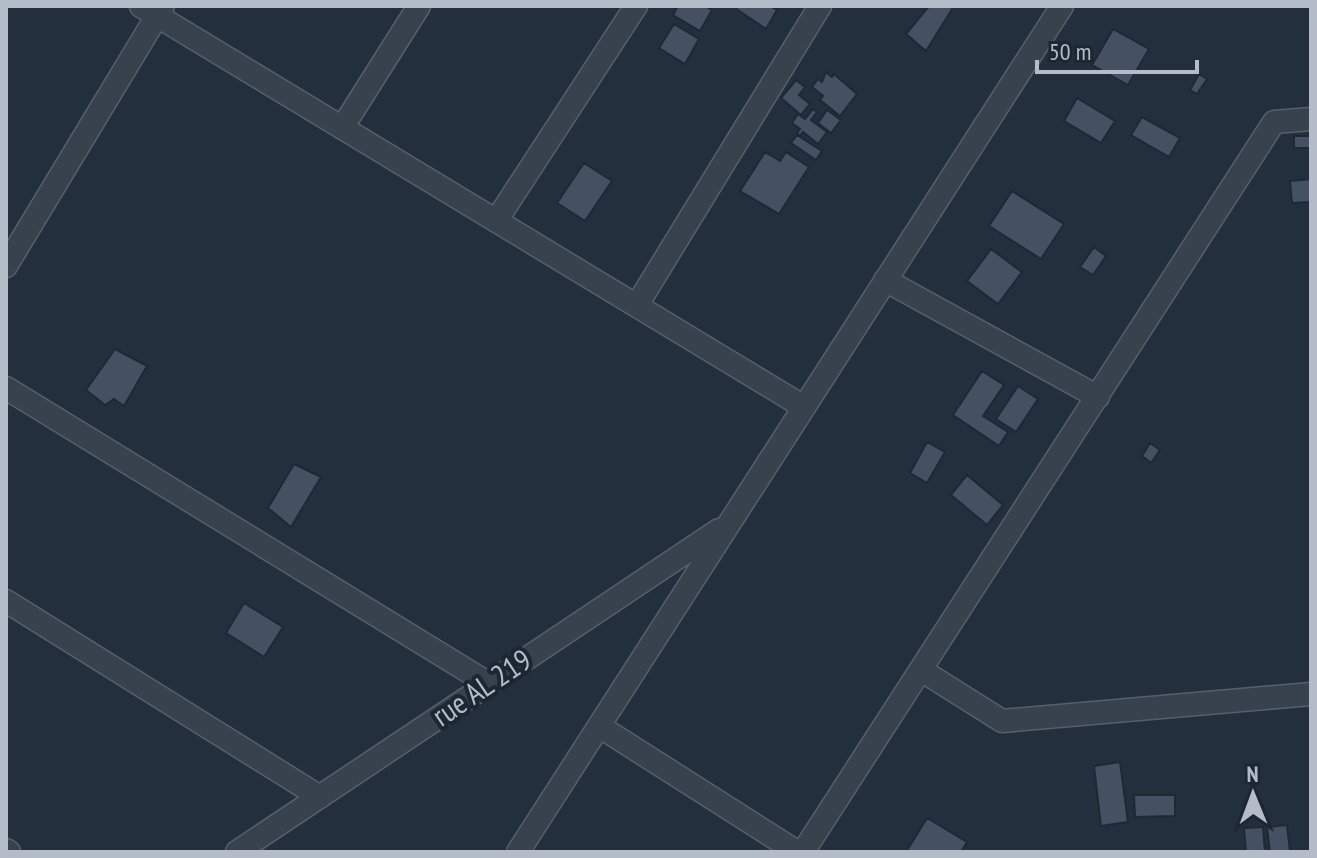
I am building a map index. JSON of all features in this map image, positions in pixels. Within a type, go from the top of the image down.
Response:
[{"type":"street","points":[[342,128],[419,6]]},
{"type":"street","points":[[496,221],[636,6]]},
{"type":"street","points":[[637,305],[820,6]]},
{"type":"street","points":[[518,852],[1062,6]]},
{"type":"street","points":[[6,266],[153,9],[342,128],[804,407]]},
{"type":"street","points":[[803,852],[1274,122],[1311,119]]},
{"type":"street","points":[[885,280],[1098,397]]},
{"type":"street","points":[[6,388],[489,684]]},
{"type":"street","name":"rue AL 219","points":[[237,852],[727,525]]},
{"type":"street","points":[[6,601],[320,797]]},
{"type":"street","points":[[921,670],[1002,721],[1311,694]]},
{"type":"street","points":[[599,726],[797,852]]},
{"type":"building","points":[[678,6],[705,6],[712,10],[700,31],[673,15]]},
{"type":"building","points":[[732,6],[770,6],[777,10],[766,29]]},
{"type":"building","points":[[929,6],[954,6],[926,51],[906,34]]},
{"type":"building","points":[[674,24],[699,39],[685,64],[659,48]]},
{"type":"building","points":[[1113,29],[1149,49],[1128,85],[1092,65]]},
{"type":"building","points":[[826,72],[832,77],[834,74],[857,94],[840,116],[820,100],[823,96],[812,87],[818,79],[822,82]]},
{"type":"building","points":[[1199,74],[1207,79],[1197,94],[1190,90]]},
{"type":"building","points":[[796,80],[805,87],[799,95],[810,104],[801,115],[781,98]]},
{"type":"building","points":[[1077,98],[1115,121],[1101,143],[1064,121]]},
{"type":"building","points":[[813,109],[817,112],[811,120],[827,132],[818,144],[803,132],[800,136],[797,133],[800,129],[792,123],[798,114],[805,119]]},
{"type":"building","points":[[827,110],[841,120],[831,133],[818,123]]},
{"type":"building","points":[[1142,117],[1180,138],[1169,157],[1131,135]]},
{"type":"building","points":[[797,135],[822,151],[816,160],[791,143]]},
{"type":"building","points":[[1294,136],[1311,136],[1311,148],[1294,148]]},
{"type":"building","points":[[765,152],[780,161],[786,152],[809,167],[779,214],[740,191]]},
{"type":"building","points":[[584,163],[612,181],[585,221],[557,203]]},
{"type":"building","points":[[1311,179],[1311,202],[1292,203],[1290,181]]},
{"type":"building","points":[[1012,191],[1064,224],[1041,259],[989,226]]},
{"type":"building","points":[[1094,247],[1106,256],[1093,275],[1080,267]]},
{"type":"building","points":[[991,249],[1022,272],[998,304],[967,281]]},
{"type":"building","points":[[115,349],[147,366],[124,406],[114,399],[105,405],[86,390]]},
{"type":"building","points":[[982,371],[1004,385],[983,416],[1008,432],[999,446],[953,415]]},
{"type":"building","points":[[1018,386],[1038,399],[1016,432],[996,419]]},
{"type":"building","points":[[927,442],[945,452],[927,483],[910,473]]},
{"type":"building","points":[[1150,443],[1160,450],[1151,463],[1142,456]]},
{"type":"building","points":[[294,464],[321,477],[291,527],[268,508]]},
{"type":"building","points":[[967,475],[1003,505],[987,525],[951,495]]},
{"type":"building","points":[[244,603],[283,627],[264,657],[226,633]]},
{"type":"building","points":[[1120,762],[1128,822],[1101,826],[1094,766]]},
{"type":"building","points":[[1134,795],[1175,795],[1175,816],[1135,817]]},
{"type":"building","points":[[927,818],[967,842],[961,852],[906,852]]},
{"type":"building","points":[[1287,825],[1290,852],[1270,852],[1267,827]]},
{"type":"building","points":[[1263,827],[1265,852],[1246,852],[1244,828]]}]
